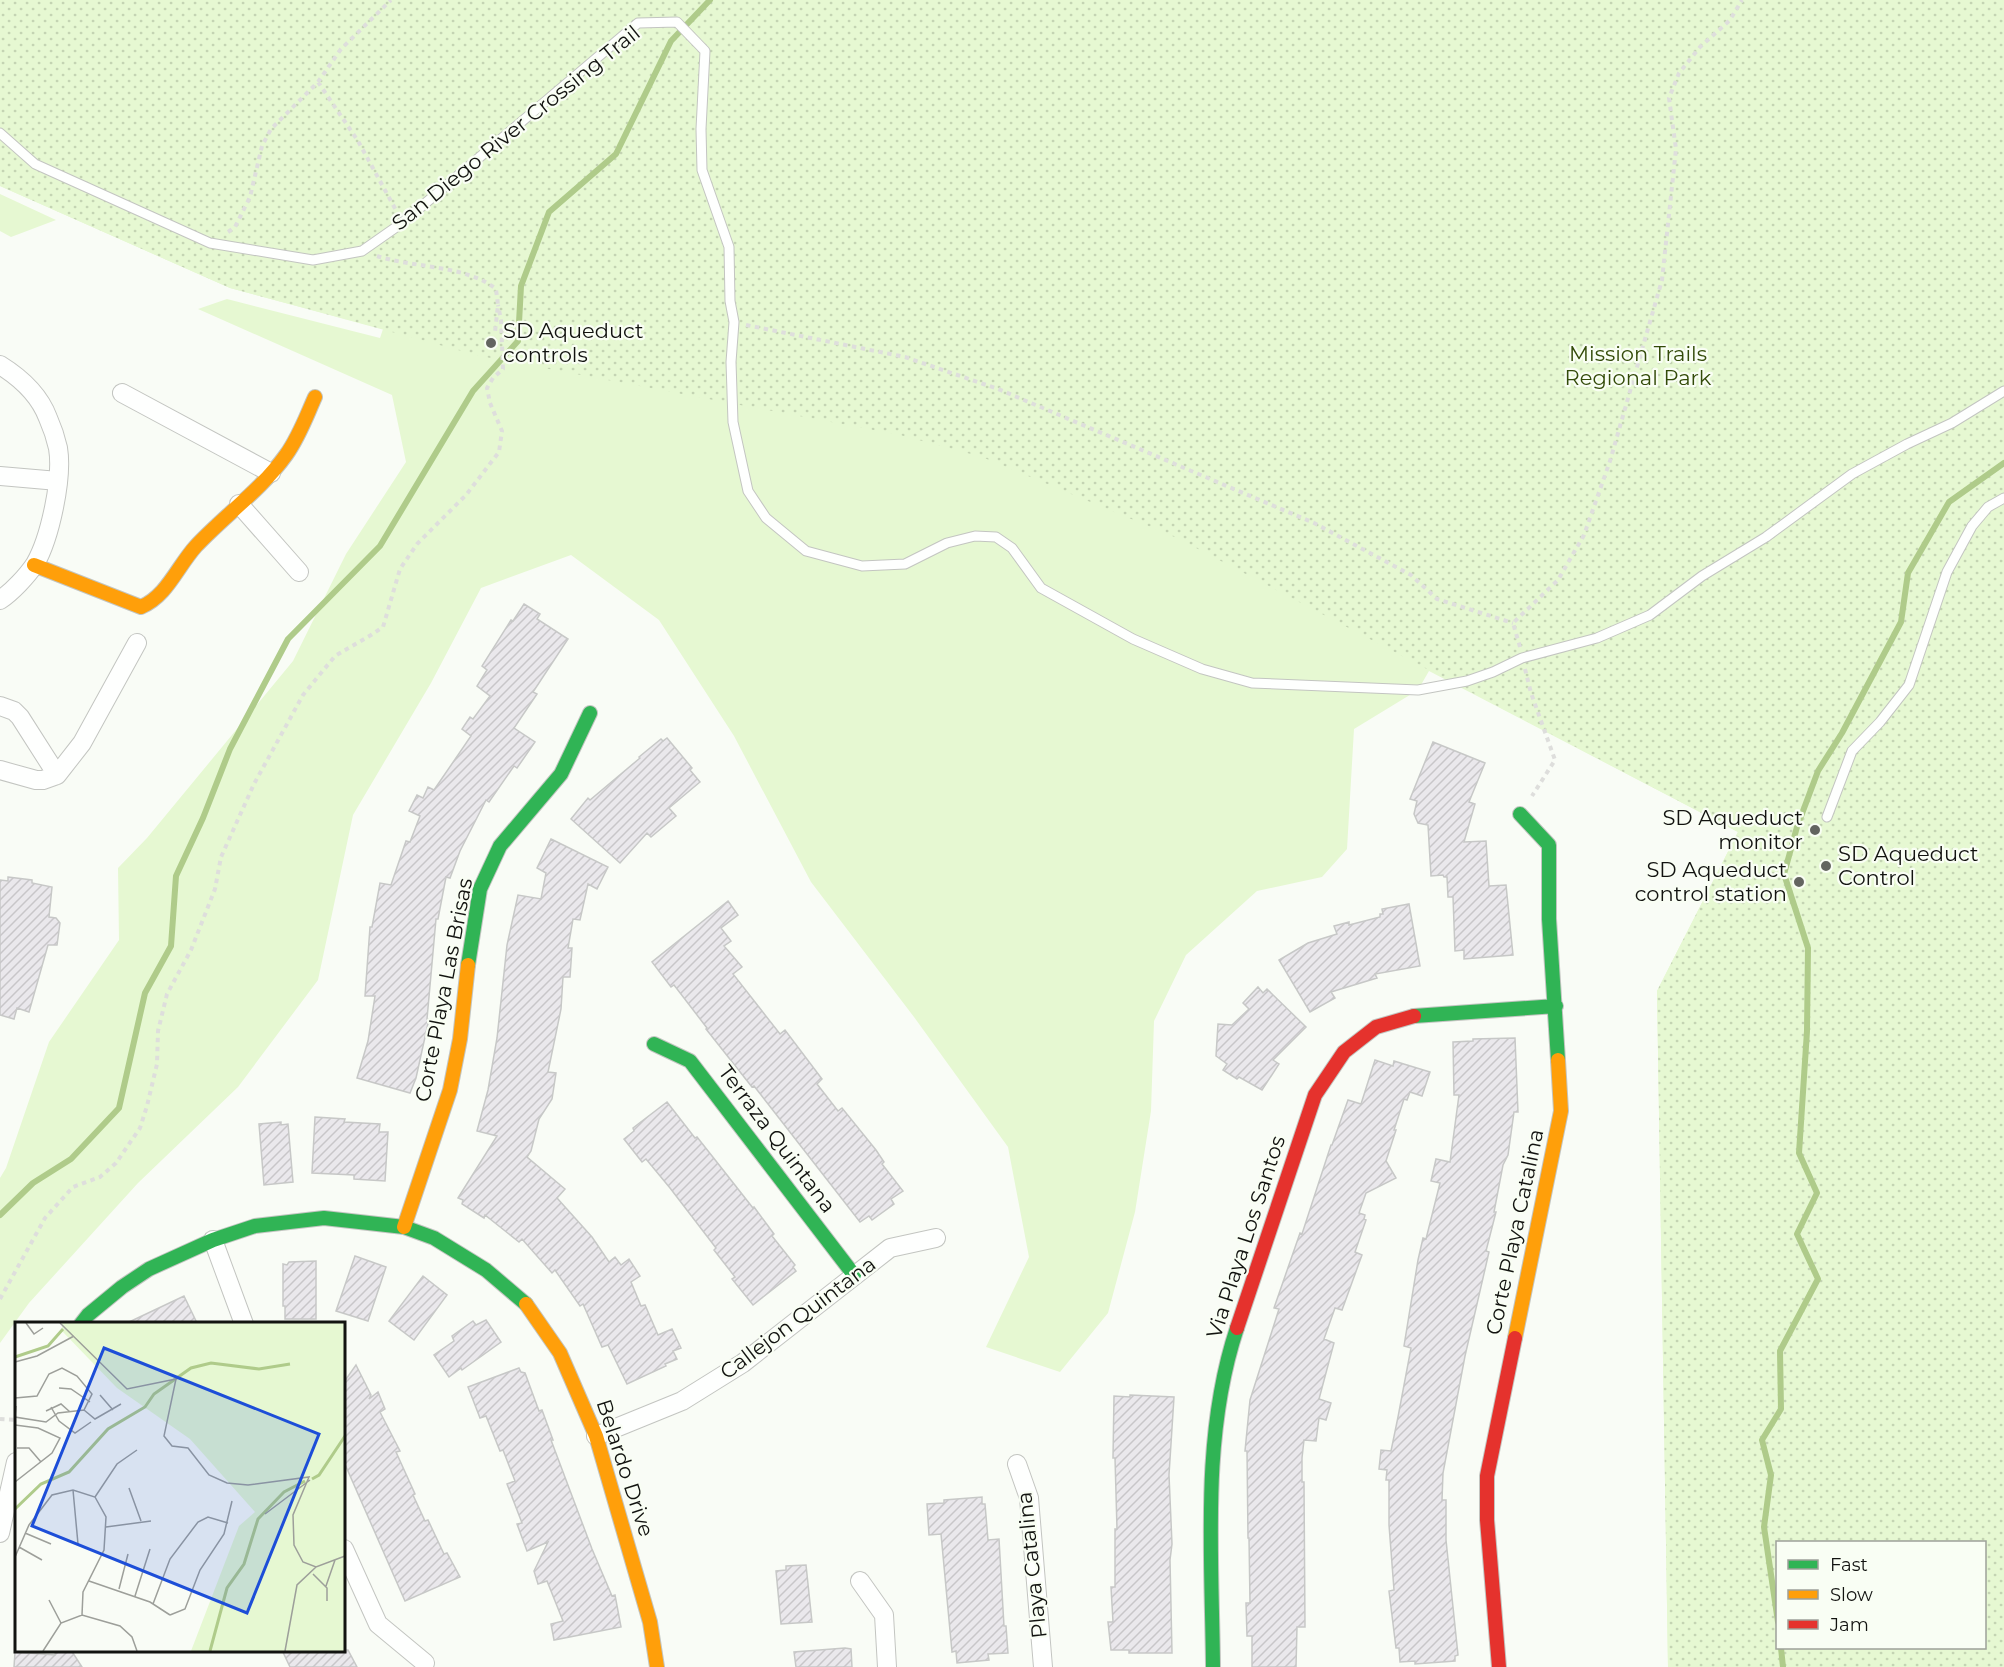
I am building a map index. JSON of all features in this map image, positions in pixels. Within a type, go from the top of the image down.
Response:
[{"type":"street","points":[[0,365],[16,375],[34,392],[48,417],[58,448],[58,481],[44,545],[34,565],[0,600]]},
{"type":"street","points":[[122,393],[271,473]]},
{"type":"street","points":[[34,565],[141,607],[160,597],[181,563],[208,531],[257,489],[271,473],[298,437],[315,397]]},
{"type":"street","points":[[0,476],[58,481]]},
{"type":"street","points":[[239,504],[299,572]]},
{"type":"street","points":[[0,770],[36,780],[57,775],[82,743],[137,643]]},
{"type":"street","points":[[0,706],[14,711],[20,717],[57,775]]},
{"type":"street","name":"Corte Playa Las Brisas","points":[[404,1227],[450,1090],[460,1039],[468,960],[480,889],[500,846],[561,774],[590,713]]},
{"type":"street","name":"Corte Playa Catalina","points":[[1499,1667],[1487,1520],[1487,1476],[1561,1111],[1549,919],[1549,845],[1520,814]]},
{"type":"street","name":"Via Playa Los Santos","points":[[1214,1667],[1211,1478],[1222,1382],[1232,1344],[1315,1095],[1344,1052],[1376,1027],[1408,1016],[1556,1006]]},
{"type":"street","name":"Terraza Quintana","points":[[654,1044],[690,1061],[854,1275]]},
{"type":"street","name":"Belardo Drive","points":[[82,1322],[122,1287],[149,1269],[213,1240],[255,1226],[324,1218],[404,1227],[434,1238],[486,1270],[523,1300],[560,1353],[596,1436],[650,1622],[657,1667]]},
{"type":"street","name":"Callejon Quintana","points":[[596,1436],[682,1401],[743,1363],[890,1248],[936,1238]]},
{"type":"street","points":[[213,1240],[244,1322]]},
{"type":"street","name":"Playa Catalina","points":[[1017,1464],[1029,1498],[1043,1667]]},
{"type":"street","points":[[0,1533],[15,1466]]},
{"type":"street","points":[[345,1551],[378,1624],[425,1663]]},
{"type":"street","points":[[860,1581],[884,1615],[887,1667]]},
{"type":"lane","name":"San Diego River Crossing Trail","points":[[0,133],[35,164],[210,243],[313,260],[362,251],[402,223],[638,23],[677,22],[705,51],[701,129],[702,170],[729,247],[730,301],[734,322],[731,362],[733,422],[748,491],[766,518],[806,552],[862,566],[905,564],[947,543],[975,536],[996,537],[1012,548],[1041,588],[1133,639],[1202,669],[1252,683],[1418,690],[1467,681],[1522,658],[1597,638],[1650,615],[1702,576],[1766,537],[1852,474],[1952,423],[2004,391]]},
{"type":"lane","points":[[1827,818],[1852,751],[1880,722],[1909,684],[1933,620],[1947,572],[1972,526],[1988,507],[2004,498]]},
{"type":"path","points":[[210,243],[235,227],[250,197],[262,146],[271,129],[318,82],[341,49],[391,0]]},
{"type":"path","points":[[1513,623],[1558,580],[1584,535],[1610,461],[1662,280],[1676,149],[1669,98],[1679,73],[1700,47],[1730,20],[1742,0]]},
{"type":"path","points":[[318,82],[358,141],[402,223]]},
{"type":"path","points":[[0,1299],[45,1218],[73,1187],[100,1177],[116,1163],[140,1128],[157,1064],[158,1031],[167,994],[191,950],[215,889],[221,857],[254,784],[303,695],[335,656],[383,627],[400,569],[417,544],[466,495],[499,452],[502,431],[489,403],[487,388],[493,378],[503,369],[501,320],[496,289],[485,281],[466,274],[386,259],[362,251]]},
{"type":"path","points":[[495,332],[498,305]]},
{"type":"path","points":[[734,322],[905,357],[998,389],[1314,523],[1411,575],[1437,599],[1513,623]]},
{"type":"path","points":[[1513,623],[1531,693],[1555,760],[1520,814]]},
{"type":"path","points":[[0,1419],[15,1420]]},
{"type":"green space","name":"Mission Trails Regional Park","points":[[0,0],[2004,0],[2004,1667],[1668,1667],[1657,991],[1738,832],[1429,671],[1418,690],[1354,729],[1347,849],[1322,877],[1257,891],[1186,955],[1154,1021],[1151,1111],[1135,1212],[1108,1313],[1060,1372],[986,1347],[1029,1257],[1008,1147],[914,1017],[811,882],[734,736],[659,620],[571,555],[481,588],[431,683],[353,815],[318,980],[238,1087],[138,1183],[29,1303],[0,1343],[0,1178],[6,1168],[49,1042],[119,940],[118,868],[147,838],[293,661],[346,554],[406,462],[392,395],[198,309],[227,299],[380,338],[383,329],[230,288],[0,186]]},
{"type":"green space","name":"Mission Trails Regional Park","points":[[0,0],[2004,0],[2004,1667],[1668,1667],[1657,991],[1738,832],[1177,538],[982,457],[900,435],[480,356],[230,288],[0,186]]},
{"type":"green space","points":[[0,194],[56,220],[11,237],[0,231]]},
{"type":"building","points":[[524,604],[540,614],[537,619],[568,639],[533,692],[537,694],[514,728],[535,742],[517,768],[514,766],[489,802],[486,800],[460,851],[450,878],[446,877],[438,919],[436,919],[427,1019],[429,1019],[416,1078],[410,1093],[357,1078],[368,1041],[375,996],[365,996],[370,927],[372,927],[380,883],[391,885],[406,841],[410,842],[420,816],[409,811],[417,795],[423,798],[428,787],[434,790],[471,736],[462,729],[470,717],[473,719],[490,696],[477,686],[487,670],[482,666]]},
{"type":"building","points":[[667,738],[692,768],[690,770],[700,782],[669,808],[676,816],[651,837],[647,833],[620,863],[571,819],[588,798],[590,800],[661,739],[663,741]]},
{"type":"building","points":[[1433,742],[1485,763],[1469,802],[1475,804],[1464,842],[1486,841],[1489,886],[1506,885],[1513,955],[1464,959],[1464,950],[1455,951],[1453,897],[1448,897],[1447,877],[1431,876],[1428,825],[1418,823],[1414,814],[1417,801],[1410,799]]},
{"type":"building","points":[[551,839],[608,867],[597,889],[588,884],[580,920],[573,919],[568,948],[572,948],[570,977],[563,977],[561,1009],[548,1072],[556,1073],[552,1099],[539,1119],[531,1151],[527,1157],[565,1189],[557,1198],[592,1237],[609,1262],[615,1257],[621,1265],[629,1259],[640,1276],[631,1282],[641,1306],[645,1305],[658,1335],[672,1329],[681,1348],[673,1351],[677,1359],[627,1384],[608,1345],[602,1347],[583,1304],[580,1306],[555,1270],[552,1273],[522,1239],[519,1242],[485,1215],[484,1218],[462,1204],[463,1200],[458,1198],[497,1136],[477,1131],[488,1090],[497,1038],[507,945],[518,895],[541,899],[546,873],[537,868]]},
{"type":"building","points":[[8,877],[32,880],[32,883],[52,887],[49,917],[56,918],[60,923],[57,945],[48,945],[29,1012],[17,1008],[14,1019],[0,1015],[0,880],[8,881]]},
{"type":"building","points":[[728,901],[738,915],[721,928],[731,941],[724,946],[742,967],[733,974],[780,1034],[785,1030],[822,1079],[817,1084],[838,1111],[842,1108],[876,1150],[884,1162],[882,1164],[903,1191],[891,1199],[894,1204],[872,1220],[869,1216],[860,1222],[754,1086],[752,1087],[706,1029],[674,985],[671,987],[652,962]]},
{"type":"building","points":[[1409,904],[1420,966],[1375,974],[1377,978],[1331,992],[1335,998],[1310,1012],[1279,960],[1308,943],[1337,934],[1334,926],[1349,922],[1349,925],[1380,917],[1380,914],[1383,914],[1382,909]]},
{"type":"building","points":[[1258,987],[1263,993],[1267,989],[1306,1027],[1273,1060],[1279,1064],[1262,1090],[1223,1070],[1227,1064],[1216,1056],[1218,1024],[1232,1025],[1249,1009],[1243,1003]]},
{"type":"building","points":[[1515,1038],[1518,1112],[1514,1112],[1508,1155],[1503,1165],[1494,1212],[1496,1212],[1486,1251],[1489,1252],[1465,1356],[1443,1473],[1442,1500],[1446,1500],[1446,1540],[1458,1655],[1455,1656],[1455,1661],[1415,1664],[1415,1661],[1400,1662],[1399,1648],[1396,1648],[1389,1591],[1394,1590],[1389,1525],[1389,1480],[1386,1480],[1387,1470],[1379,1469],[1381,1450],[1391,1451],[1411,1348],[1404,1346],[1418,1260],[1423,1238],[1426,1239],[1440,1183],[1431,1181],[1436,1159],[1450,1162],[1459,1095],[1454,1095],[1453,1042]]},
{"type":"building","points":[[1375,1060],[1393,1066],[1394,1061],[1430,1072],[1422,1096],[1410,1092],[1407,1100],[1404,1099],[1394,1130],[1396,1130],[1386,1161],[1396,1178],[1366,1193],[1359,1213],[1365,1215],[1366,1220],[1355,1252],[1362,1255],[1342,1310],[1335,1308],[1324,1339],[1334,1343],[1319,1399],[1331,1403],[1326,1420],[1319,1418],[1316,1441],[1304,1440],[1302,1482],[1304,1482],[1305,1627],[1297,1627],[1296,1667],[1252,1667],[1252,1636],[1247,1636],[1246,1603],[1250,1603],[1247,1451],[1245,1451],[1250,1400],[1279,1309],[1274,1308],[1300,1233],[1302,1234],[1331,1145],[1348,1100],[1361,1104]]},
{"type":"building","points":[[667,1102],[754,1207],[774,1234],[772,1236],[795,1265],[793,1267],[796,1271],[753,1305],[732,1279],[735,1277],[714,1250],[716,1248],[670,1188],[646,1159],[642,1162],[624,1139],[634,1131],[633,1128]]},
{"type":"building","points":[[315,1117],[345,1119],[344,1122],[380,1124],[379,1132],[388,1132],[385,1181],[354,1179],[354,1175],[312,1173]]},
{"type":"building","points":[[281,1122],[281,1125],[288,1124],[293,1182],[264,1185],[259,1124]]},
{"type":"building","points":[[355,1256],[386,1267],[368,1321],[336,1311]]},
{"type":"building","points":[[316,1261],[316,1319],[285,1319],[283,1264]]},
{"type":"building","points":[[423,1276],[447,1295],[414,1340],[389,1321]]},
{"type":"building","points":[[184,1296],[197,1322],[129,1322]]},
{"type":"building","points":[[486,1320],[501,1342],[449,1377],[434,1355],[454,1341],[452,1336],[473,1321],[476,1325]]},
{"type":"building","points":[[356,1365],[371,1395],[369,1399],[378,1392],[385,1409],[380,1412],[400,1451],[396,1452],[415,1494],[413,1495],[425,1521],[428,1520],[444,1554],[447,1553],[460,1577],[405,1601],[345,1464],[345,1381]]},
{"type":"building","points":[[519,1368],[525,1373],[539,1411],[542,1410],[592,1549],[612,1596],[615,1595],[621,1627],[554,1640],[551,1624],[563,1621],[547,1581],[538,1584],[534,1571],[548,1542],[527,1551],[517,1524],[522,1523],[507,1484],[515,1481],[486,1416],[480,1418],[468,1387]]},
{"type":"building","points":[[1130,1395],[1174,1397],[1169,1475],[1172,1544],[1170,1560],[1172,1653],[1129,1653],[1129,1650],[1111,1650],[1108,1622],[1113,1622],[1111,1587],[1115,1587],[1115,1529],[1117,1529],[1115,1458],[1113,1458],[1114,1396],[1130,1397]]},
{"type":"building","points":[[982,1497],[982,1504],[985,1504],[988,1540],[999,1539],[1004,1626],[1006,1626],[1008,1653],[988,1654],[989,1660],[957,1663],[956,1651],[952,1652],[941,1534],[929,1535],[927,1504],[944,1503],[944,1500]]},
{"type":"building","points":[[806,1565],[812,1622],[781,1624],[776,1571],[786,1570],[786,1566]]},
{"type":"building","points":[[851,1649],[852,1667],[796,1667],[794,1652]]},
{"type":"building","points":[[348,1650],[357,1667],[290,1667],[283,1652],[345,1652]]},
{"type":"building","points":[[15,1652],[55,1655],[56,1652],[72,1652],[82,1667],[14,1667]]},
{"type":"waterway","points":[[0,1215],[33,1183],[71,1159],[119,1108],[145,993],[171,946],[176,876],[203,818],[230,749],[288,639],[380,546],[473,391],[518,341],[521,286],[549,212],[616,154],[671,41],[710,0]]},
{"type":"waterway","points":[[1776,1608],[1764,1527],[1771,1475],[1762,1440],[1781,1409],[1780,1351],[1818,1279],[1797,1234],[1817,1193],[1799,1153],[1807,1031],[1808,948],[1784,874],[1797,827],[1818,771],[1842,733],[1901,622],[1908,573],[1949,502],[2004,463]]},
{"type":"waterway","points":[[1781,1649],[1783,1667]]},
{"type":"traffic: fast","points":[[468,965],[480,889],[500,846],[561,774],[590,713]]},
{"type":"traffic: fast","points":[[1520,814],[1549,845],[1549,919],[1558,1060]]},
{"type":"traffic: fast","points":[[1414,1016],[1556,1006]]},
{"type":"traffic: fast","points":[[654,1044],[690,1061],[854,1275]]},
{"type":"traffic: fast","points":[[83,1322],[122,1287],[149,1269],[213,1240],[255,1226],[324,1218],[404,1227],[434,1238],[486,1270],[526,1304]]},
{"type":"traffic: fast","points":[[1213,1667],[1211,1539],[1213,1453],[1226,1369],[1237,1328]]},
{"type":"traffic: slow","points":[[34,565],[141,607],[150,602],[165,588],[196,546],[276,468],[295,441],[315,397]]},
{"type":"traffic: slow","points":[[404,1227],[450,1090],[460,1039],[468,965]]},
{"type":"traffic: slow","points":[[1515,1338],[1561,1111],[1558,1060]]},
{"type":"traffic: slow","points":[[526,1304],[560,1353],[596,1436],[650,1622],[657,1667]]},
{"type":"traffic: jam","points":[[1237,1328],[1315,1095],[1344,1052],[1376,1027],[1414,1016]]},
{"type":"traffic: jam","points":[[1499,1667],[1487,1520],[1487,1476],[1515,1338]]},
{"type":"place","name":"SD Aqueduct controls","points":[[491,343]]},
{"type":"place","name":"SD Aqueduct monitor","points":[[1815,830]]},
{"type":"place","name":"SD Aqueduct Control","points":[[1826,866]]},
{"type":"place","name":"SD Aqueduct control station","points":[[1799,882]]}]
